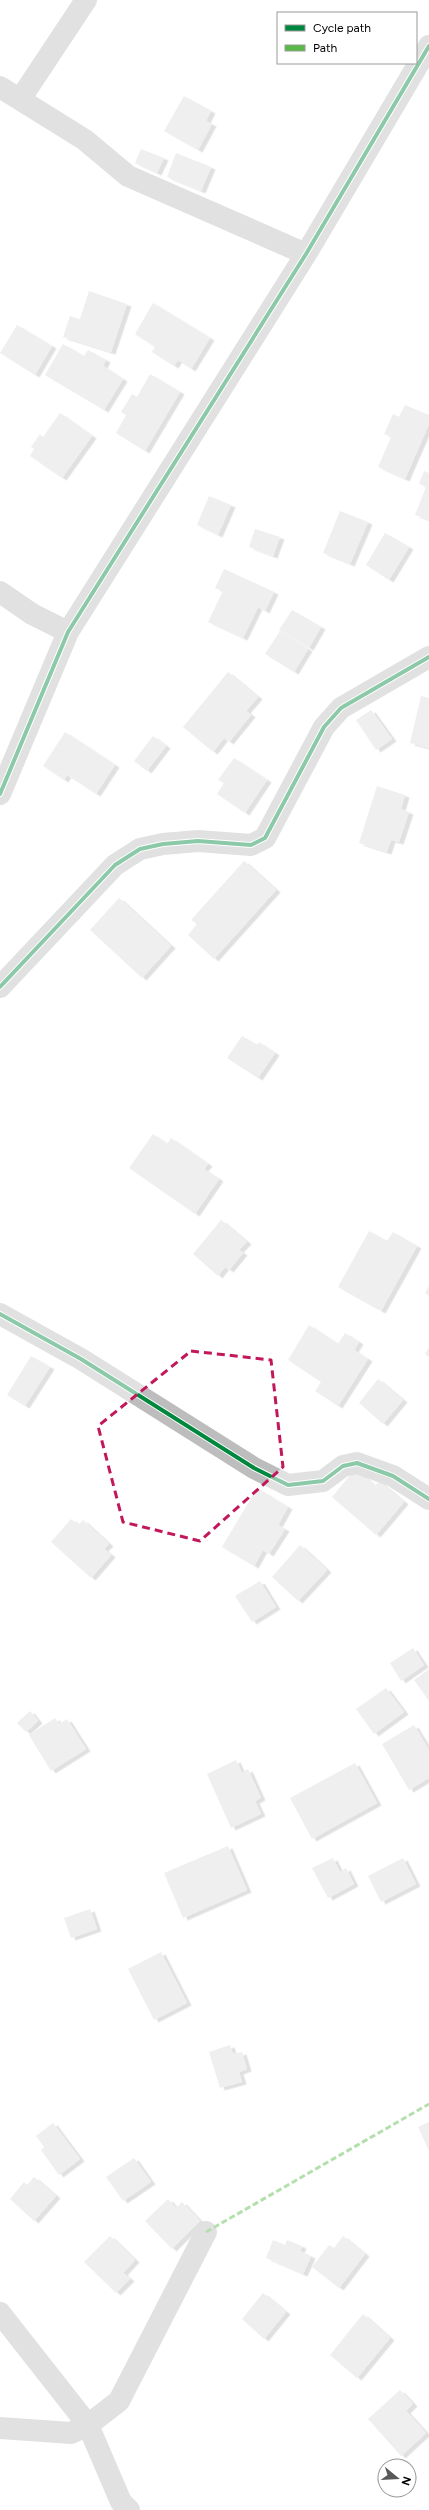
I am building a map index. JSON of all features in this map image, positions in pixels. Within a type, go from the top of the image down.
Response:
[{"type":"street","points":[[21,98],[86,0]]},
{"type":"street","points":[[0,794],[68,632],[306,254],[429,46]]},
{"type":"street","points":[[0,87],[21,98],[85,140],[128,176],[306,254]]},
{"type":"street","points":[[0,592],[32,614],[68,632]]},
{"type":"street","points":[[0,987],[115,865],[140,849],[163,844],[198,842],[251,845],[264,838],[324,727],[341,708],[429,657]]},
{"type":"street","points":[[0,1314],[81,1359],[254,1468],[288,1485],[323,1481],[343,1466],[357,1463],[393,1476],[429,1499]]},
{"type":"street","points":[[0,2428],[71,2433],[88,2426],[119,2400],[206,2232]]},
{"type":"street","points":[[0,2313],[88,2426],[122,2507]]},
{"type":"highlighted area","points":[[191,1351],[271,1360],[283,1467],[200,1541],[123,1522],[98,1426]]},
{"type":"building","points":[[184,96],[211,111],[206,121],[212,124],[198,150],[164,131]]},
{"type":"building","points":[[141,149],[164,158],[157,173],[135,163]]},
{"type":"building","points":[[176,153],[211,167],[201,191],[167,177]]},
{"type":"building","points":[[89,291],[127,304],[111,352],[63,337],[70,316],[80,319]]},
{"type":"building","points":[[153,303],[210,338],[191,369],[178,360],[174,366],[152,352],[155,347],[135,334]]},
{"type":"building","points":[[17,325],[52,346],[35,375],[0,353]]},
{"type":"building","points":[[63,344],[84,356],[88,350],[106,360],[103,366],[123,379],[104,410],[45,375]]},
{"type":"building","points":[[150,374],[180,392],[145,451],[116,433],[126,415],[121,412],[132,394],[137,397]]},
{"type":"building","points":[[405,405],[429,415],[429,424],[405,479],[378,467],[391,437],[384,434],[393,414],[399,417]]},
{"type":"building","points":[[60,413],[92,436],[62,478],[30,456],[34,449],[31,447],[40,434],[43,437]]},
{"type":"building","points":[[424,471],[429,473],[429,520],[415,515],[426,487],[419,484]]},
{"type":"building","points":[[209,496],[231,505],[218,535],[197,525]]},
{"type":"building","points":[[340,511],[368,522],[350,564],[323,553]]},
{"type":"building","points":[[255,529],[280,537],[273,556],[249,547]]},
{"type":"building","points":[[385,533],[409,547],[389,580],[366,565]]},
{"type":"building","points":[[224,569],[274,592],[265,611],[258,607],[243,638],[208,622],[223,591],[215,588]]},
{"type":"building","points":[[292,610],[321,627],[309,648],[279,630]]},
{"type":"building","points":[[280,631],[308,649],[294,672],[265,654]]},
{"type":"building","points":[[228,672],[258,697],[246,711],[251,715],[229,742],[224,738],[213,752],[183,727]]},
{"type":"building","points":[[421,696],[429,698],[429,748],[410,743]]},
{"type":"building","points":[[371,710],[392,739],[376,750],[356,720]]},
{"type":"building","points":[[65,732],[115,765],[96,794],[67,775],[64,780],[43,766]]},
{"type":"building","points":[[153,736],[166,746],[147,771],[134,761]]},
{"type":"building","points":[[234,758],[267,780],[245,813],[217,794],[224,783],[218,780]]},
{"type":"building","points":[[377,786],[405,795],[401,809],[409,812],[399,842],[391,840],[387,852],[359,843]]},
{"type":"building","points":[[244,861],[276,890],[214,959],[188,935],[197,924],[191,920]]},
{"type":"building","points":[[119,898],[171,946],[142,978],[90,930]]},
{"type":"building","points":[[242,1036],[257,1045],[259,1042],[275,1053],[258,1078],[227,1058]]},
{"type":"building","points":[[153,1134],[167,1144],[171,1138],[208,1164],[204,1169],[219,1179],[195,1214],[129,1168]]},
{"type":"building","points":[[221,1220],[247,1242],[239,1250],[243,1253],[229,1270],[225,1267],[218,1276],[193,1254]]},
{"type":"building","points":[[369,1231],[387,1241],[393,1232],[417,1246],[381,1311],[338,1287]]},
{"type":"building","points":[[429,1286],[429,1296],[425,1293]]},
{"type":"building","points":[[309,1325],[338,1344],[345,1333],[359,1342],[354,1350],[368,1359],[338,1406],[315,1391],[321,1382],[288,1360]]},
{"type":"building","points":[[429,1347],[429,1357],[425,1354]]},
{"type":"building","points":[[31,1356],[50,1367],[25,1406],[7,1395]]},
{"type":"building","points":[[378,1379],[403,1400],[383,1424],[359,1403]]},
{"type":"building","points":[[355,1469],[375,1486],[379,1481],[404,1502],[376,1535],[332,1497]]},
{"type":"building","points":[[257,1488],[288,1507],[278,1525],[285,1529],[269,1554],[263,1550],[254,1566],[222,1547]]},
{"type":"building","points":[[71,1519],[78,1525],[83,1520],[109,1544],[104,1549],[111,1555],[91,1578],[51,1542]]},
{"type":"building","points":[[300,1545],[327,1570],[298,1601],[272,1577]]},
{"type":"building","points":[[260,1581],[276,1607],[252,1622],[235,1596]]},
{"type":"building","points":[[413,1648],[424,1665],[401,1681],[390,1663]]},
{"type":"building","points":[[429,1669],[429,1701],[414,1680]]},
{"type":"building","points":[[386,1688],[404,1712],[374,1734],[356,1709]]},
{"type":"building","points":[[30,1711],[38,1721],[26,1732],[17,1723]]},
{"type":"building","points":[[55,1718],[59,1724],[67,1719],[86,1749],[51,1771],[29,1735]]},
{"type":"building","points":[[414,1725],[429,1750],[429,1778],[409,1790],[382,1744]]},
{"type":"building","points":[[236,1760],[242,1773],[248,1769],[261,1798],[255,1801],[261,1814],[231,1828],[207,1774]]},
{"type":"building","points":[[355,1763],[377,1803],[312,1839],[290,1798]]},
{"type":"building","points":[[228,1846],[247,1890],[183,1918],[164,1873]]},
{"type":"building","points":[[333,1858],[340,1872],[346,1868],[354,1884],[328,1898],[312,1868]]},
{"type":"building","points":[[403,1858],[416,1884],[381,1902],[368,1876]]},
{"type":"building","points":[[90,1909],[97,1929],[71,1938],[64,1918]]},
{"type":"building","points":[[161,1952],[187,2003],[154,2020],[128,1969]]},
{"type":"building","points":[[230,2045],[233,2054],[242,2052],[247,2069],[239,2072],[242,2082],[220,2088],[209,2052]]},
{"type":"building","points":[[429,2122],[429,2151],[418,2127]]},
{"type":"building","points":[[53,2123],[80,2159],[59,2175],[41,2150],[44,2147],[36,2136]]},
{"type":"building","points":[[134,2158],[151,2182],[123,2201],[106,2177]]},
{"type":"building","points":[[34,2177],[56,2196],[34,2221],[10,2199],[24,2182],[27,2185]]},
{"type":"building","points":[[168,2199],[176,2208],[182,2202],[200,2221],[172,2249],[145,2221]]},
{"type":"building","points":[[110,2236],[135,2260],[123,2273],[130,2279],[116,2293],[84,2262]]},
{"type":"building","points":[[343,2236],[365,2254],[339,2288],[312,2267],[329,2245],[334,2248]]},
{"type":"building","points":[[273,2240],[285,2245],[287,2240],[302,2246],[300,2251],[311,2256],[303,2274],[266,2258]]},
{"type":"building","points":[[263,2293],[286,2312],[264,2339],[242,2319]]},
{"type":"building","points":[[363,2314],[390,2338],[357,2378],[330,2355]]},
{"type":"building","points":[[400,2390],[413,2404],[406,2411],[426,2433],[401,2456],[368,2419]]},
{"type":"marked path","points":[[206,2232],[429,2104]]},
{"type":"cycle path","points":[[0,794],[68,632],[306,254],[429,46]]},
{"type":"cycle path","points":[[0,987],[115,865],[140,849],[163,844],[198,841],[251,845],[265,838],[324,727],[341,708],[429,657]]},
{"type":"cycle path","points":[[0,1314],[81,1359],[254,1468],[288,1485],[323,1481],[343,1466],[357,1463],[393,1476],[429,1499]]}]
